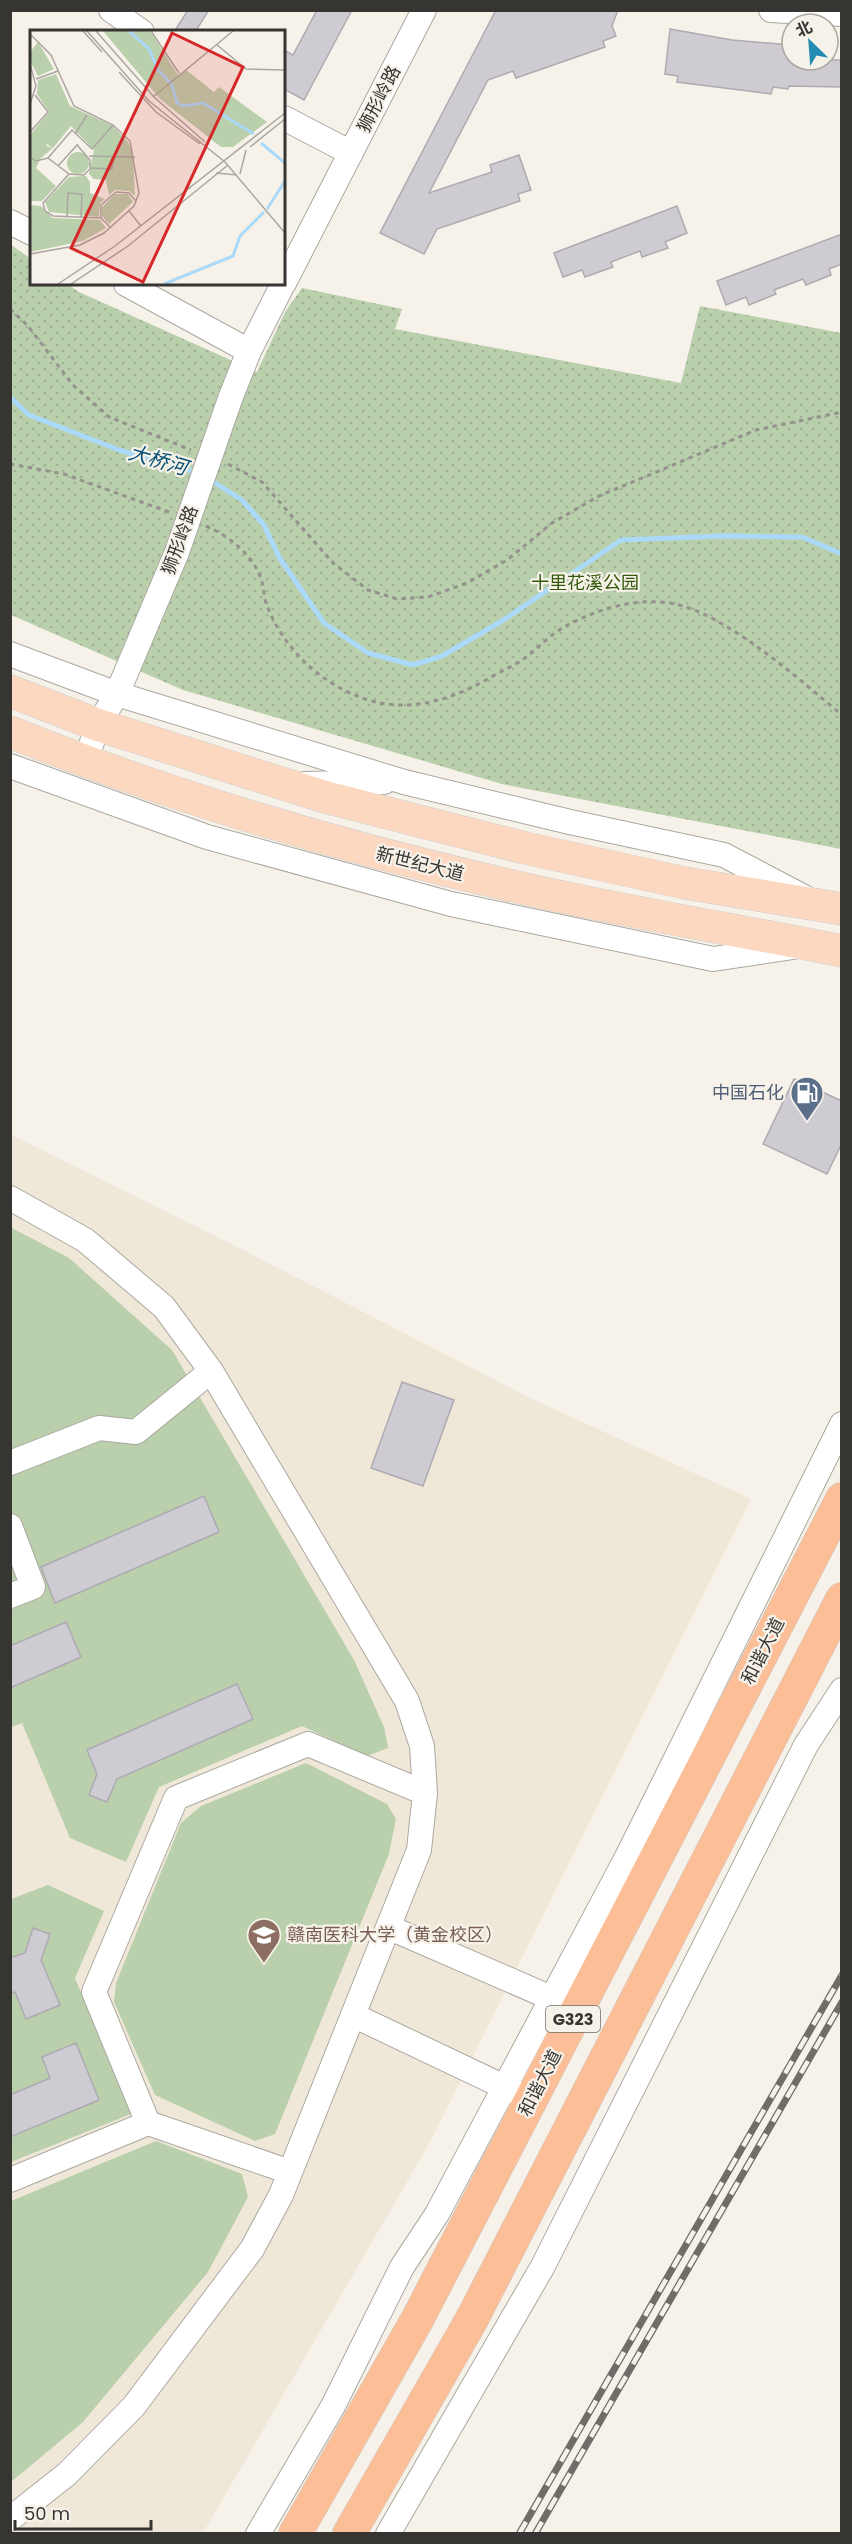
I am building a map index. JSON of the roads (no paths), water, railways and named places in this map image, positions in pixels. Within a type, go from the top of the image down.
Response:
[{"type":"highway","name":"和谐大道","points":[[295,2534],[417,2320],[518,2094],[565,2004],[842,1499]]},
{"type":"highway","name":"G323","points":[[349,2534],[478,2309],[842,1599]]},
{"type":"main road","points":[[10,691],[98,725],[325,797],[525,848],[685,883],[829,906]]},
{"type":"main road","name":"新世纪大道","points":[[10,732],[86,762],[370,852],[530,890],[842,951]]},
{"type":"street","points":[[111,10],[139,30]]},
{"type":"street","name":"狮形岭路","points":[[285,279],[424,10]]},
{"type":"street","points":[[771,10],[842,14]]},
{"type":"street","points":[[285,119],[351,153]]},
{"type":"street","points":[[10,222],[30,232]]},
{"type":"street","name":"狮形岭路","points":[[86,762],[98,725],[117,694],[177,552],[249,351],[282,285]]},
{"type":"street","points":[[136,286],[249,351]]},
{"type":"street","points":[[10,654],[117,694],[404,782],[570,822],[724,855],[829,906]]},
{"type":"street","points":[[10,766],[207,837],[451,904],[713,959],[809,944]]},
{"type":"street","points":[[286,785],[404,782]]},
{"type":"street","points":[[370,852],[451,904]]},
{"type":"street","points":[[10,1198],[85,1240],[164,1307],[211,1371],[407,1701],[422,1746],[425,1794],[419,1850],[281,2194],[252,2249],[134,2406],[67,2474],[10,2519]]},
{"type":"street","points":[[10,1463],[99,1428],[136,1432],[211,1371]]},
{"type":"street","points":[[388,1927],[565,2004],[627,1857],[842,1424]]},
{"type":"street","points":[[10,1526],[33,1587],[10,1596]]},
{"type":"street","points":[[388,2534],[543,2266],[806,1745],[842,1690]]},
{"type":"street","points":[[148,2123],[94,1992],[176,1798],[308,1744],[425,1794]]},
{"type":"street","points":[[258,2534],[333,2406],[402,2267],[518,2094],[353,2015]]},
{"type":"street","points":[[10,2180],[148,2123],[290,2172]]},
{"type":"waterway","name":"大桥河","points":[[10,397],[29,415],[119,450],[199,473]]},
{"type":"waterway","points":[[209,479],[242,500],[264,525],[279,557],[324,623],[368,653],[413,665],[442,656],[502,621],[621,540],[722,536],[802,537],[842,554]]},
{"type":"railway","points":[[519,2534],[842,1975]]},
{"type":"railway","points":[[535,2534],[842,2002]]},
{"type":"place","name":"中国石化","points":[[807,1122]]},
{"type":"place","name":"赣南医科大学（黄金校区）","points":[[264,1964]]},
{"type":"park label","name":"十里花溪公园","points":[[585,583]]}]
